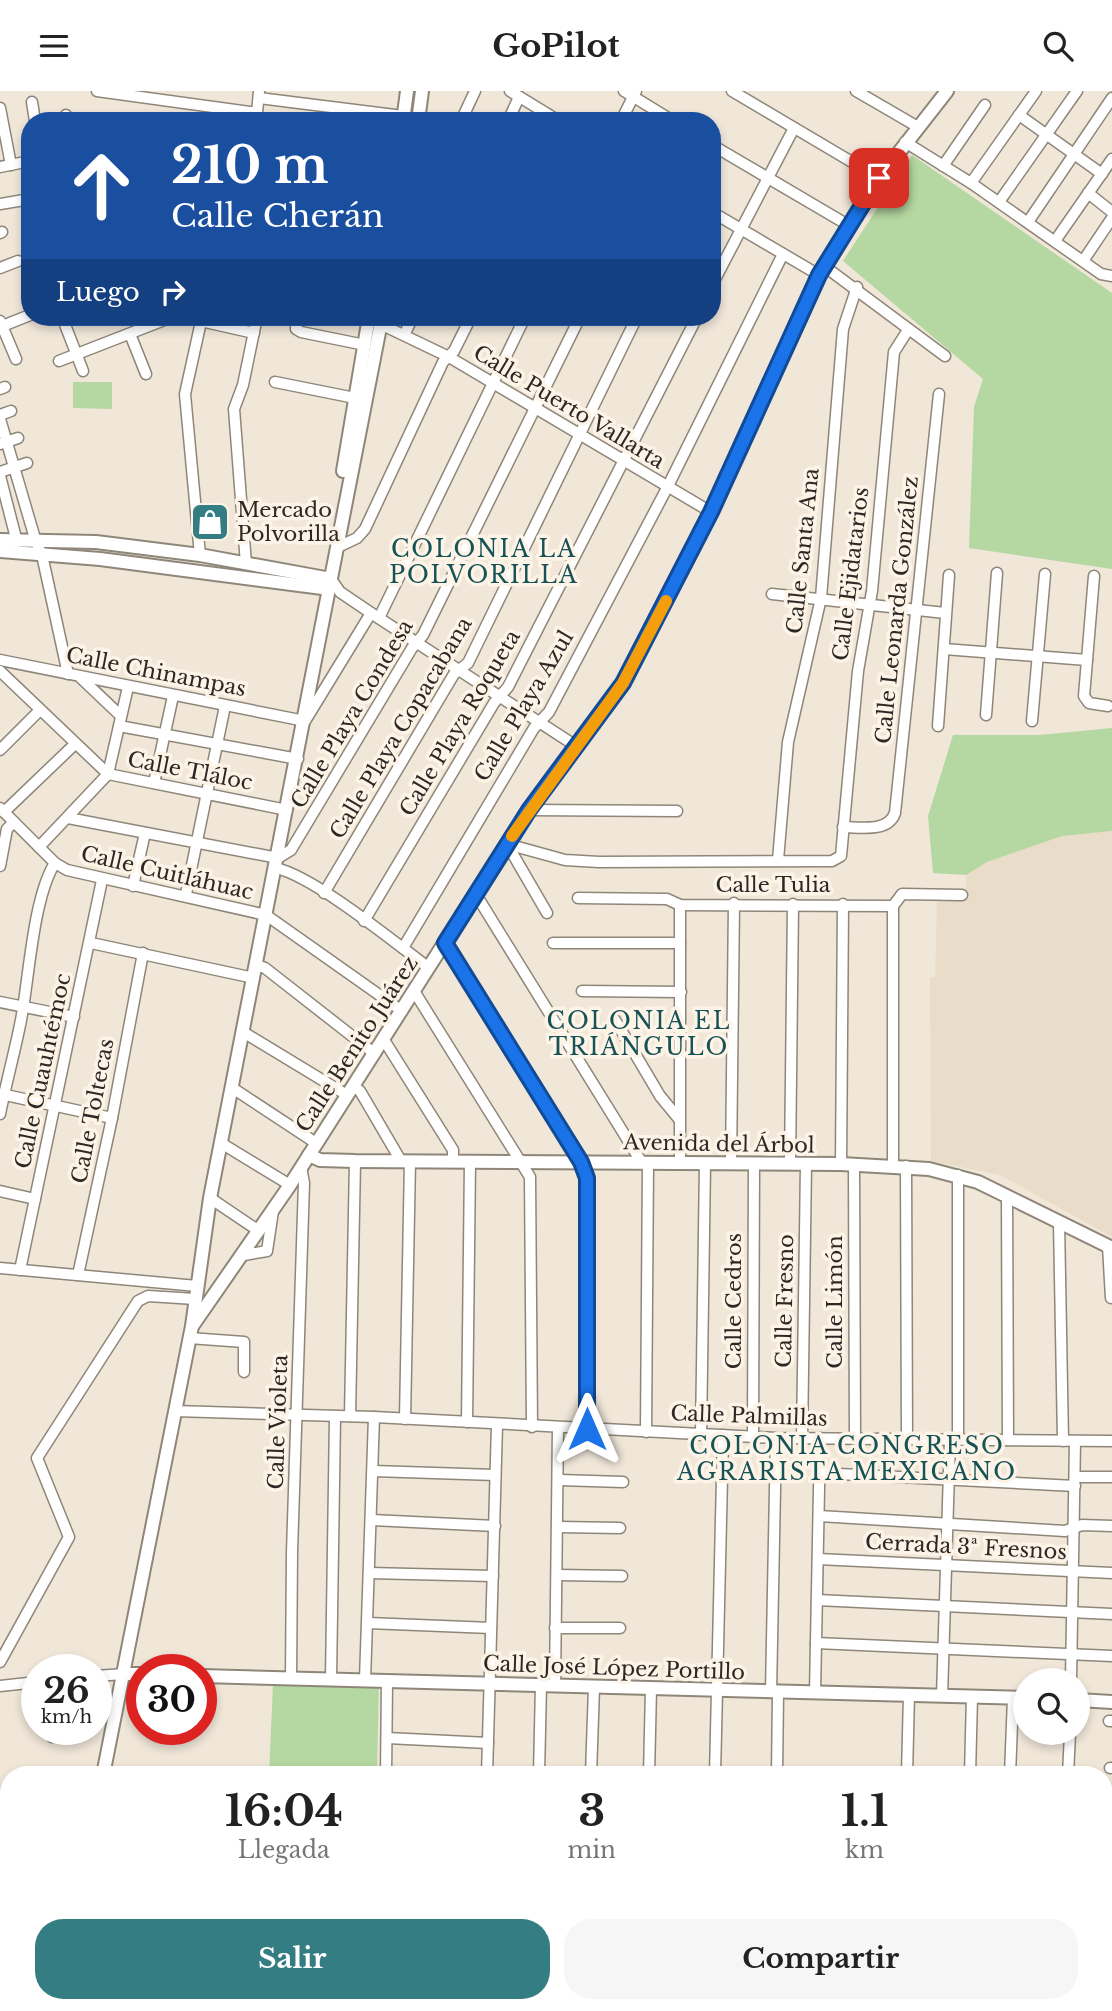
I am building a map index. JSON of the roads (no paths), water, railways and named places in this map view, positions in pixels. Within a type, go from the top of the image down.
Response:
[{"type":"street","points":[[97,91],[155,95],[251,112]]},
{"type":"street","points":[[404,112],[407,91]]},
{"type":"street","points":[[419,112],[422,91]]},
{"type":"street","points":[[465,112],[475,91]]},
{"type":"street","points":[[509,91],[544,112]]},
{"type":"street","points":[[732,91],[879,178]]},
{"type":"street","points":[[856,91],[918,127]]},
{"type":"street","name":"Calle Benito Juárez","points":[[191,1332],[375,1054],[529,810],[623,683],[711,512],[822,270],[879,178],[947,91]]},
{"type":"street","points":[[971,183],[1036,91]]},
{"type":"street","points":[[999,202],[1077,91]]},
{"type":"street","points":[[624,112],[631,93],[660,112]]},
{"type":"street","points":[[257,112],[259,94],[363,112]]},
{"type":"street","points":[[512,112],[519,97]]},
{"type":"street","points":[[1028,222],[1112,98]]},
{"type":"street","points":[[32,102],[34,112]]},
{"type":"street","points":[[943,166],[985,105]]},
{"type":"street","points":[[0,108],[5,166]]},
{"type":"street","points":[[1020,115],[1102,173]]},
{"type":"street","points":[[721,267],[794,128]]},
{"type":"street","points":[[905,142],[971,183],[1101,274],[1112,276]]},
{"type":"street","points":[[721,150],[848,225]]},
{"type":"street","points":[[1055,241],[1112,159]]},
{"type":"street","points":[[1088,194],[1112,212]]},
{"type":"street","points":[[0,204],[21,200]]},
{"type":"street","points":[[721,217],[783,254],[857,288],[945,356]]},
{"type":"street","points":[[1083,261],[1112,218]]},
{"type":"street","name":"Calle Playa Azul","points":[[402,948],[541,720],[549,712],[667,488],[783,254]]},
{"type":"street","points":[[0,268],[18,261]]},
{"type":"street","name":"Calle Santa Ana","points":[[778,860],[788,742],[821,598],[843,329],[857,288]]},
{"type":"street","points":[[16,359],[1,325],[21,318]]},
{"type":"street","points":[[66,326],[83,371]]},
{"type":"street","points":[[59,361],[150,326]]},
{"type":"street","points":[[200,326],[186,394],[200,555]]},
{"type":"street","points":[[230,326],[254,333]]},
{"type":"street","points":[[246,564],[234,409],[243,385],[255,326]]},
{"type":"street","points":[[296,326],[296,329],[302,332],[365,345]]},
{"type":"street","points":[[357,417],[355,398],[365,345],[372,326]]},
{"type":"street","points":[[330,585],[343,495],[374,326]]},
{"type":"street","name":"Calle Puerto Vallarta","points":[[390,326],[449,357],[711,512]]},
{"type":"street","points":[[405,333],[408,326]]},
{"type":"street","points":[[338,547],[357,538],[365,529],[443,362],[449,357],[466,326]]},
{"type":"street","points":[[305,721],[375,615],[521,326]]},
{"type":"street","name":"Calle Playa Condesa","points":[[277,863],[298,842],[418,642],[576,326]]},
{"type":"street","name":"Calle Playa Copacabana","points":[[324,893],[454,674],[468,663],[633,326]]},
{"type":"street","name":"Calle Playa Roqueta","points":[[364,921],[494,703],[502,696],[692,326]]},
{"type":"street","name":"Calle Ejidatarios","points":[[778,860],[838,860],[841,856],[858,671],[868,603],[894,352],[908,330]]},
{"type":"street","points":[[131,334],[146,374]]},
{"type":"street","points":[[275,382],[355,398]]},
{"type":"street","name":"Calle Leonarda González","points":[[843,827],[886,825],[892,821],[895,813],[939,394]]},
{"type":"street","points":[[11,411],[0,417],[4,442],[15,467],[36,543],[42,555],[68,674]]},
{"type":"street","points":[[4,442],[18,438]]},
{"type":"street","points":[[17,542],[0,474],[27,463]]},
{"type":"street","points":[[330,585],[338,547],[343,495]]},
{"type":"street","points":[[0,540],[36,543],[96,542],[200,555],[330,585],[541,720],[576,746]]},
{"type":"street","points":[[0,551],[100,559],[330,585]]},
{"type":"street","points":[[986,715],[997,573]]},
{"type":"street","points":[[938,726],[949,575]]},
{"type":"street","points":[[1032,721],[1040,657],[1045,575]]},
{"type":"street","points":[[1094,576],[1085,700],[1108,706]]},
{"type":"street","name":"Calle Benito Juárez","points":[[105,1766],[191,1332],[210,1198],[330,585]]},
{"type":"street","points":[[772,594],[945,613]]},
{"type":"street","points":[[944,649],[1087,660]]},
{"type":"street","name":"Calle Chinampas","points":[[0,660],[305,721]]},
{"type":"street","name":"Calle Tláloc","points":[[2,677],[108,774],[287,810]]},
{"type":"street","points":[[80,678],[120,721],[165,735],[298,758]]},
{"type":"street","points":[[39,847],[108,774],[128,687]]},
{"type":"street","points":[[154,783],[173,696]]},
{"type":"street","points":[[186,894],[225,706]]},
{"type":"street","points":[[0,750],[40,710]]},
{"type":"street","points":[[2,810],[75,744]]},
{"type":"street","name":"Calle Cuitláhuac","points":[[2,810],[55,863],[102,880],[186,894],[266,915]]},
{"type":"street","points":[[529,810],[677,811]]},
{"type":"street","points":[[68,818],[197,843],[277,863],[429,968]]},
{"type":"street","points":[[0,866],[7,829],[14,822]]},
{"type":"street","points":[[134,886],[145,833]]},
{"type":"street","points":[[507,844],[565,860],[778,860]]},
{"type":"street","points":[[507,844],[547,913]]},
{"type":"street","points":[[0,1114],[35,934],[49,873],[55,863]]},
{"type":"street","name":"Calle Cuauhtémoc","points":[[20,1270],[91,943],[102,880]]},
{"type":"street","points":[[475,893],[645,1163],[646,1432]]},
{"type":"street","name":"Calle Tulia","points":[[578,898],[667,899],[680,905],[893,905],[902,894],[962,895]]},
{"type":"street","points":[[731,1164],[734,903]]},
{"type":"street","points":[[790,1164],[793,904]]},
{"type":"street","name":"Calle Limón","points":[[843,904],[855,1438]]},
{"type":"street","points":[[680,905],[680,1163]]},
{"type":"street","points":[[893,905],[907,1438]]},
{"type":"street","points":[[266,915],[402,1011]]},
{"type":"street","points":[[91,943],[255,971],[265,968],[375,1054]]},
{"type":"street","points":[[445,943],[581,1162],[587,1178],[587,1429]]},
{"type":"street","points":[[553,943],[680,943]]},
{"type":"street","name":"Calle Toltecas","points":[[78,1275],[112,1118],[143,953]]},
{"type":"street","points":[[414,991],[530,1177],[532,1427]]},
{"type":"street","points":[[582,991],[681,992]]},
{"type":"street","points":[[0,1002],[74,1017]]},
{"type":"street","points":[[615,1020],[670,1111],[679,1119]]},
{"type":"street","points":[[243,1032],[350,1091],[360,1091],[406,1161],[405,1419]]},
{"type":"street","points":[[384,1040],[453,1150],[453,1162]]},
{"type":"street","points":[[231,1087],[312,1149]]},
{"type":"street","points":[[2,1094],[112,1118]]},
{"type":"street","points":[[221,1143],[290,1185]]},
{"type":"street","name":"Avenida del Árbol","points":[[312,1149],[320,1160],[900,1167],[958,1175],[1110,1247]]},
{"type":"street","points":[[350,1416],[355,1161]]},
{"type":"street","points":[[467,1422],[470,1162]]},
{"type":"street","points":[[701,1434],[705,1164]]},
{"type":"street","name":"Calle Cedros","points":[[753,1437],[754,1164]]},
{"type":"street","name":"Calle Fresno","points":[[803,1438],[806,1165]]},
{"type":"street","name":"Calle Violeta","points":[[291,1678],[292,1552],[304,1183],[301,1167]]},
{"type":"street","points":[[942,1696],[947,1521],[954,1440],[958,1175]]},
{"type":"street","points":[[0,1191],[35,1199]]},
{"type":"street","points":[[1007,1196],[1008,1440]]},
{"type":"street","points":[[210,1198],[260,1231]]},
{"type":"street","points":[[244,1255],[267,1251],[273,1210]]},
{"type":"street","points":[[1059,1222],[1063,1441]]},
{"type":"street","points":[[1110,1247],[1111,1299]]},
{"type":"street","points":[[0,1268],[78,1275],[196,1293]]},
{"type":"street","points":[[0,1662],[69,1537],[37,1458],[138,1301],[148,1296],[196,1293]]},
{"type":"street","points":[[191,1332],[244,1342],[244,1372]]},
{"type":"street","name":"Calle Palmillas","points":[[175,1411],[374,1417],[776,1438],[1112,1441]]},
{"type":"street","points":[[331,1679],[335,1417]]},
{"type":"street","points":[[365,1680],[374,1417]]},
{"type":"street","points":[[487,1766],[497,1425]]},
{"type":"street","points":[[540,1766],[555,1628],[558,1428]]},
{"type":"street","points":[[715,1766],[723,1435]]},
{"type":"street","points":[[776,1438],[776,1766]]},
{"type":"street","points":[[815,1693],[820,1438]]},
{"type":"street","points":[[1071,1668],[1075,1441]]},
{"type":"street","points":[[373,1471],[495,1475]]},
{"type":"street","points":[[819,1473],[949,1481],[1075,1481],[1112,1477]]},
{"type":"street","points":[[559,1480],[623,1482]]},
{"type":"street","points":[[819,1516],[947,1521],[1065,1531],[1112,1526]]},
{"type":"street","points":[[372,1520],[495,1526]]},
{"type":"street","points":[[558,1527],[620,1528]]},
{"type":"street","name":"Cerrada 3ª Fresnos","points":[[818,1559],[1112,1573]]},
{"type":"street","points":[[369,1573],[493,1576]]},
{"type":"street","points":[[557,1575],[622,1576]]},
{"type":"street","points":[[817,1600],[1112,1614]]},
{"type":"street","points":[[368,1623],[491,1628]]},
{"type":"street","points":[[555,1628],[620,1628]]},
{"type":"street","points":[[816,1643],[943,1646],[1072,1655],[1112,1655]]},
{"type":"street","points":[[112,1675],[124,1674]]},
{"type":"street","name":"Calle José López Portillo","points":[[217,1676],[1013,1698]]},
{"type":"street","points":[[386,1766],[387,1681]]},
{"type":"street","points":[[0,1686],[21,1684]]},
{"type":"street","points":[[592,1766],[594,1687]]},
{"type":"street","points":[[649,1766],[651,1688]]},
{"type":"street","points":[[906,1766],[909,1694]]},
{"type":"street","points":[[970,1766],[972,1696]]},
{"type":"street","points":[[1090,1701],[1112,1702]]},
{"type":"street","points":[[387,1738],[488,1743]]},
{"type":"street","points":[[1011,1766],[1014,1745]]},
{"type":"street","points":[[1069,1766],[1070,1745]]},
{"type":"place","name":"Mercado Polvorilla","points":[[210,522]]},
{"type":"district","name":"COLONIA LA POLVORILLA","points":[[484,562]]},
{"type":"district","name":"COLONIA EL TRIÁNGULO","points":[[639,1034]]},
{"type":"district","name":"COLONIA CONGRESO AGRARISTA MEXICANO","points":[[847,1459]]}]
